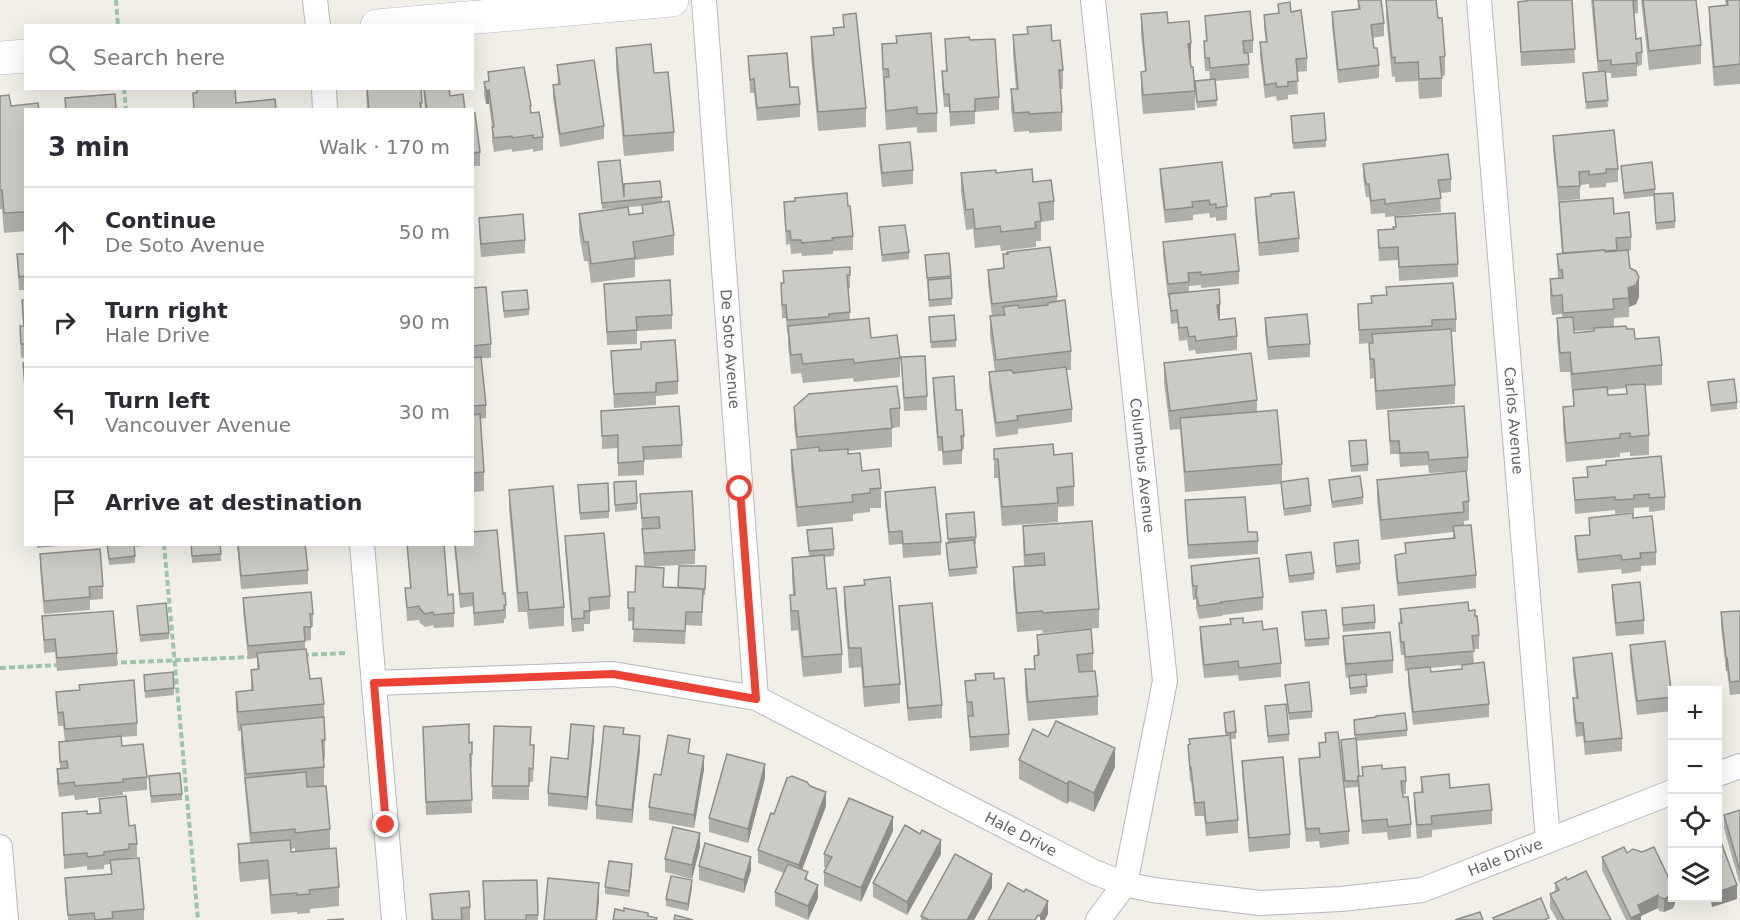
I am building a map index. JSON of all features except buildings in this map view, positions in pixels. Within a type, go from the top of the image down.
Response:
[{"type":"main road","points":[[400,24],[672,0]]},
{"type":"main road","points":[[0,58],[24,56]]},
{"type":"street","points":[[315,0],[318,24]]},
{"type":"street","name":"De Soto Avenue","points":[[704,0],[756,699]]},
{"type":"street","name":"Columbus Avenue","points":[[1093,0],[1165,681],[1125,884],[1098,920]]},
{"type":"street","name":"Carlos Avenue","points":[[1479,0],[1548,840]]},
{"type":"street","points":[[324,90],[325,108]]},
{"type":"street","points":[[362,546],[394,920]]},
{"type":"street","name":"Hale Drive","points":[[374,683],[613,674],[756,699],[1094,872],[1125,884],[1153,890],[1260,903],[1341,899],[1422,890],[1668,794]]},
{"type":"street","points":[[1722,773],[1740,766]]},
{"type":"street","points":[[0,847],[6,920]]},
{"type":"path","points":[[116,0],[118,24]]},
{"type":"path","points":[[124,90],[126,108]]},
{"type":"path","points":[[164,546],[198,920]]},
{"type":"path","points":[[302,655],[372,652]]},
{"type":"path","points":[[105,663],[256,656]]},
{"type":"path","points":[[0,668],[70,665]]},
{"type":"route","points":[[386,825],[374,683],[613,674],[756,699],[740,489]]}]
